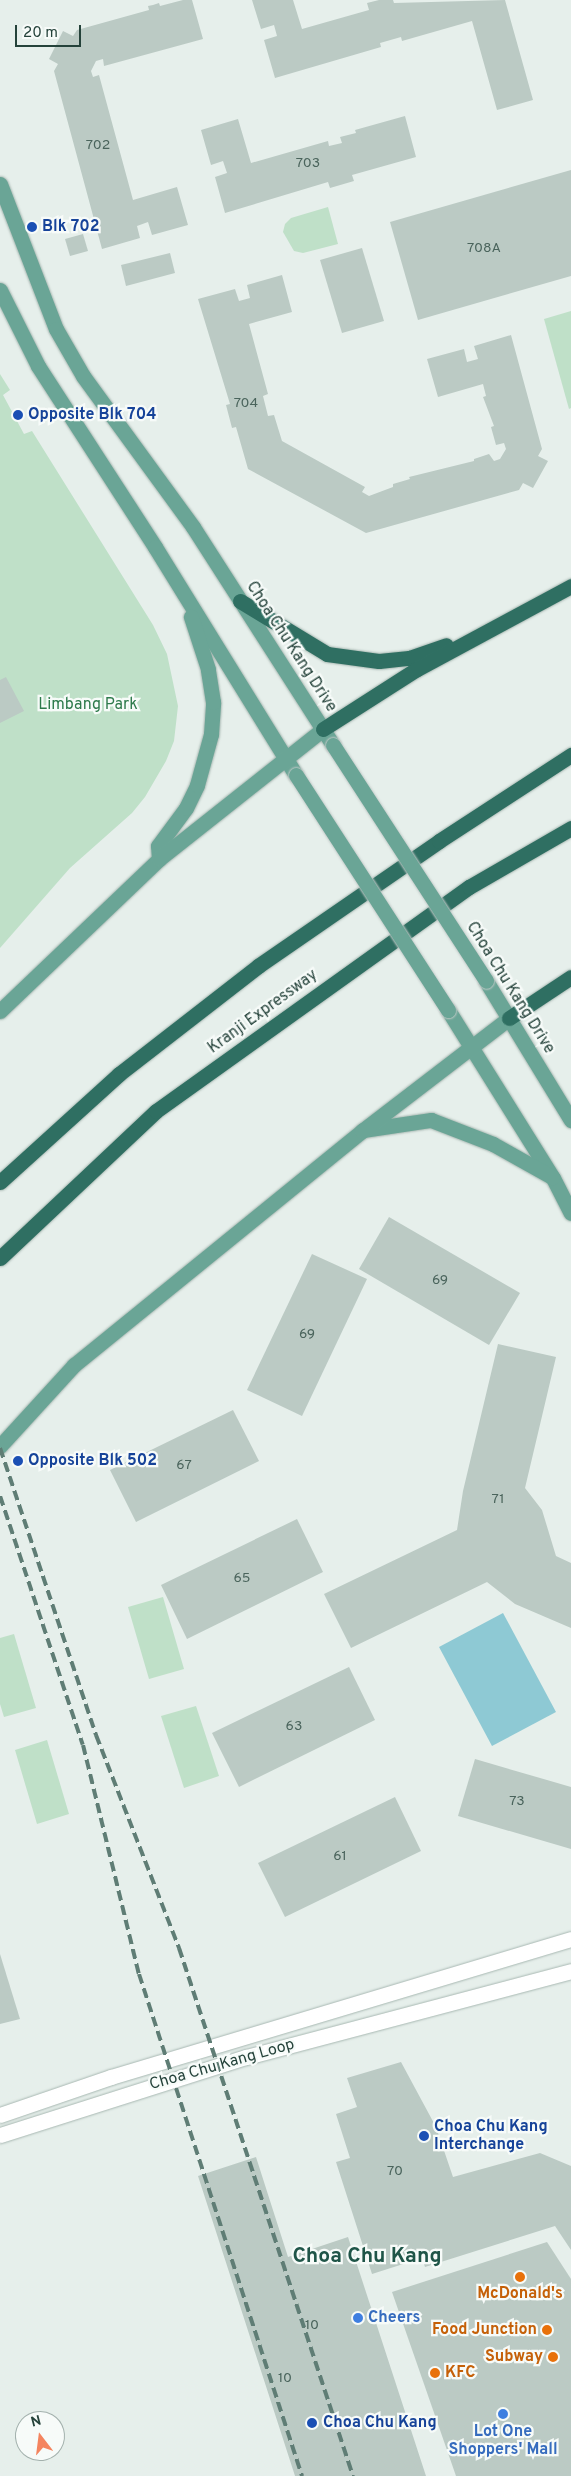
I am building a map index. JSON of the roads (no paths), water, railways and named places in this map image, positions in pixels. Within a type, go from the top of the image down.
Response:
[{"type":"highway","points":[[323,729],[417,669],[571,586]]},
{"type":"highway","points":[[240,601],[321,651],[336,656],[379,661],[409,658],[480,634]]},
{"type":"highway","points":[[0,1182],[119,1074],[258,966],[571,755]]},
{"type":"highway","name":"Kranji Expressway","points":[[0,1258],[156,1111],[469,887],[571,828]]},
{"type":"highway","points":[[509,1018],[571,977]]},
{"type":"main road","name":"Choa Chu Kang Drive","points":[[0,184],[56,329],[83,376],[193,527],[486,981],[571,1120]]},
{"type":"main road","points":[[0,290],[38,366],[182,591],[284,757],[472,1046],[553,1178],[571,1213]]},
{"type":"main road","points":[[159,859],[158,846],[186,808],[196,785],[211,734],[213,702],[208,669],[182,591]]},
{"type":"main road","points":[[0,1011],[159,859],[284,757],[323,729]]},
{"type":"main road","points":[[0,1446],[74,1365],[362,1130],[509,1018]]},
{"type":"main road","points":[[362,1130],[431,1120],[492,1144],[553,1178]]},
{"type":"street","name":"Choa Chu Kang Loop","points":[[0,2115],[112,2077],[571,1939]]},
{"type":"street","name":"Choa Chu Kang Loop","points":[[0,2135],[246,2056],[571,1971]]},
{"type":"street","points":[[440,1977],[447,2003]]},
{"type":"street","points":[[0,2120],[23,2120],[33,2124]]},
{"type":"water","points":[[503,1613],[556,1712],[492,1746],[439,1647]]},
{"type":"railway","points":[[0,1448],[96,1735],[179,1948],[353,2476]]},
{"type":"railway","points":[[0,1496],[83,1745],[139,1974],[302,2476]]},
{"type":"place","name":"Blk 702","points":[[32,227]]},
{"type":"place","name":"Opposite Blk 704","points":[[18,415]]},
{"type":"place","name":"Opposite Blk 502","points":[[18,1461]]},
{"type":"place","name":"Choa Chu Kang Interchange","points":[[424,2136]]},
{"type":"place","name":"McDonald's","points":[[520,2277]]},
{"type":"place","name":"Cheers","points":[[358,2318]]},
{"type":"place","name":"Food Junction","points":[[547,2330]]},
{"type":"place","name":"Subway","points":[[553,2357]]},
{"type":"place","name":"KFC","points":[[435,2373]]},
{"type":"place","name":"Lot One Shoppers' Mall","points":[[503,2414]]},
{"type":"place","name":"Choa Chu Kang","points":[[312,2423]]},
{"type":"district","name":"Choa Chu Kang","points":[[367,2257]]},
{"type":"park label","name":"Limbang Park","points":[[88,705]]}]
